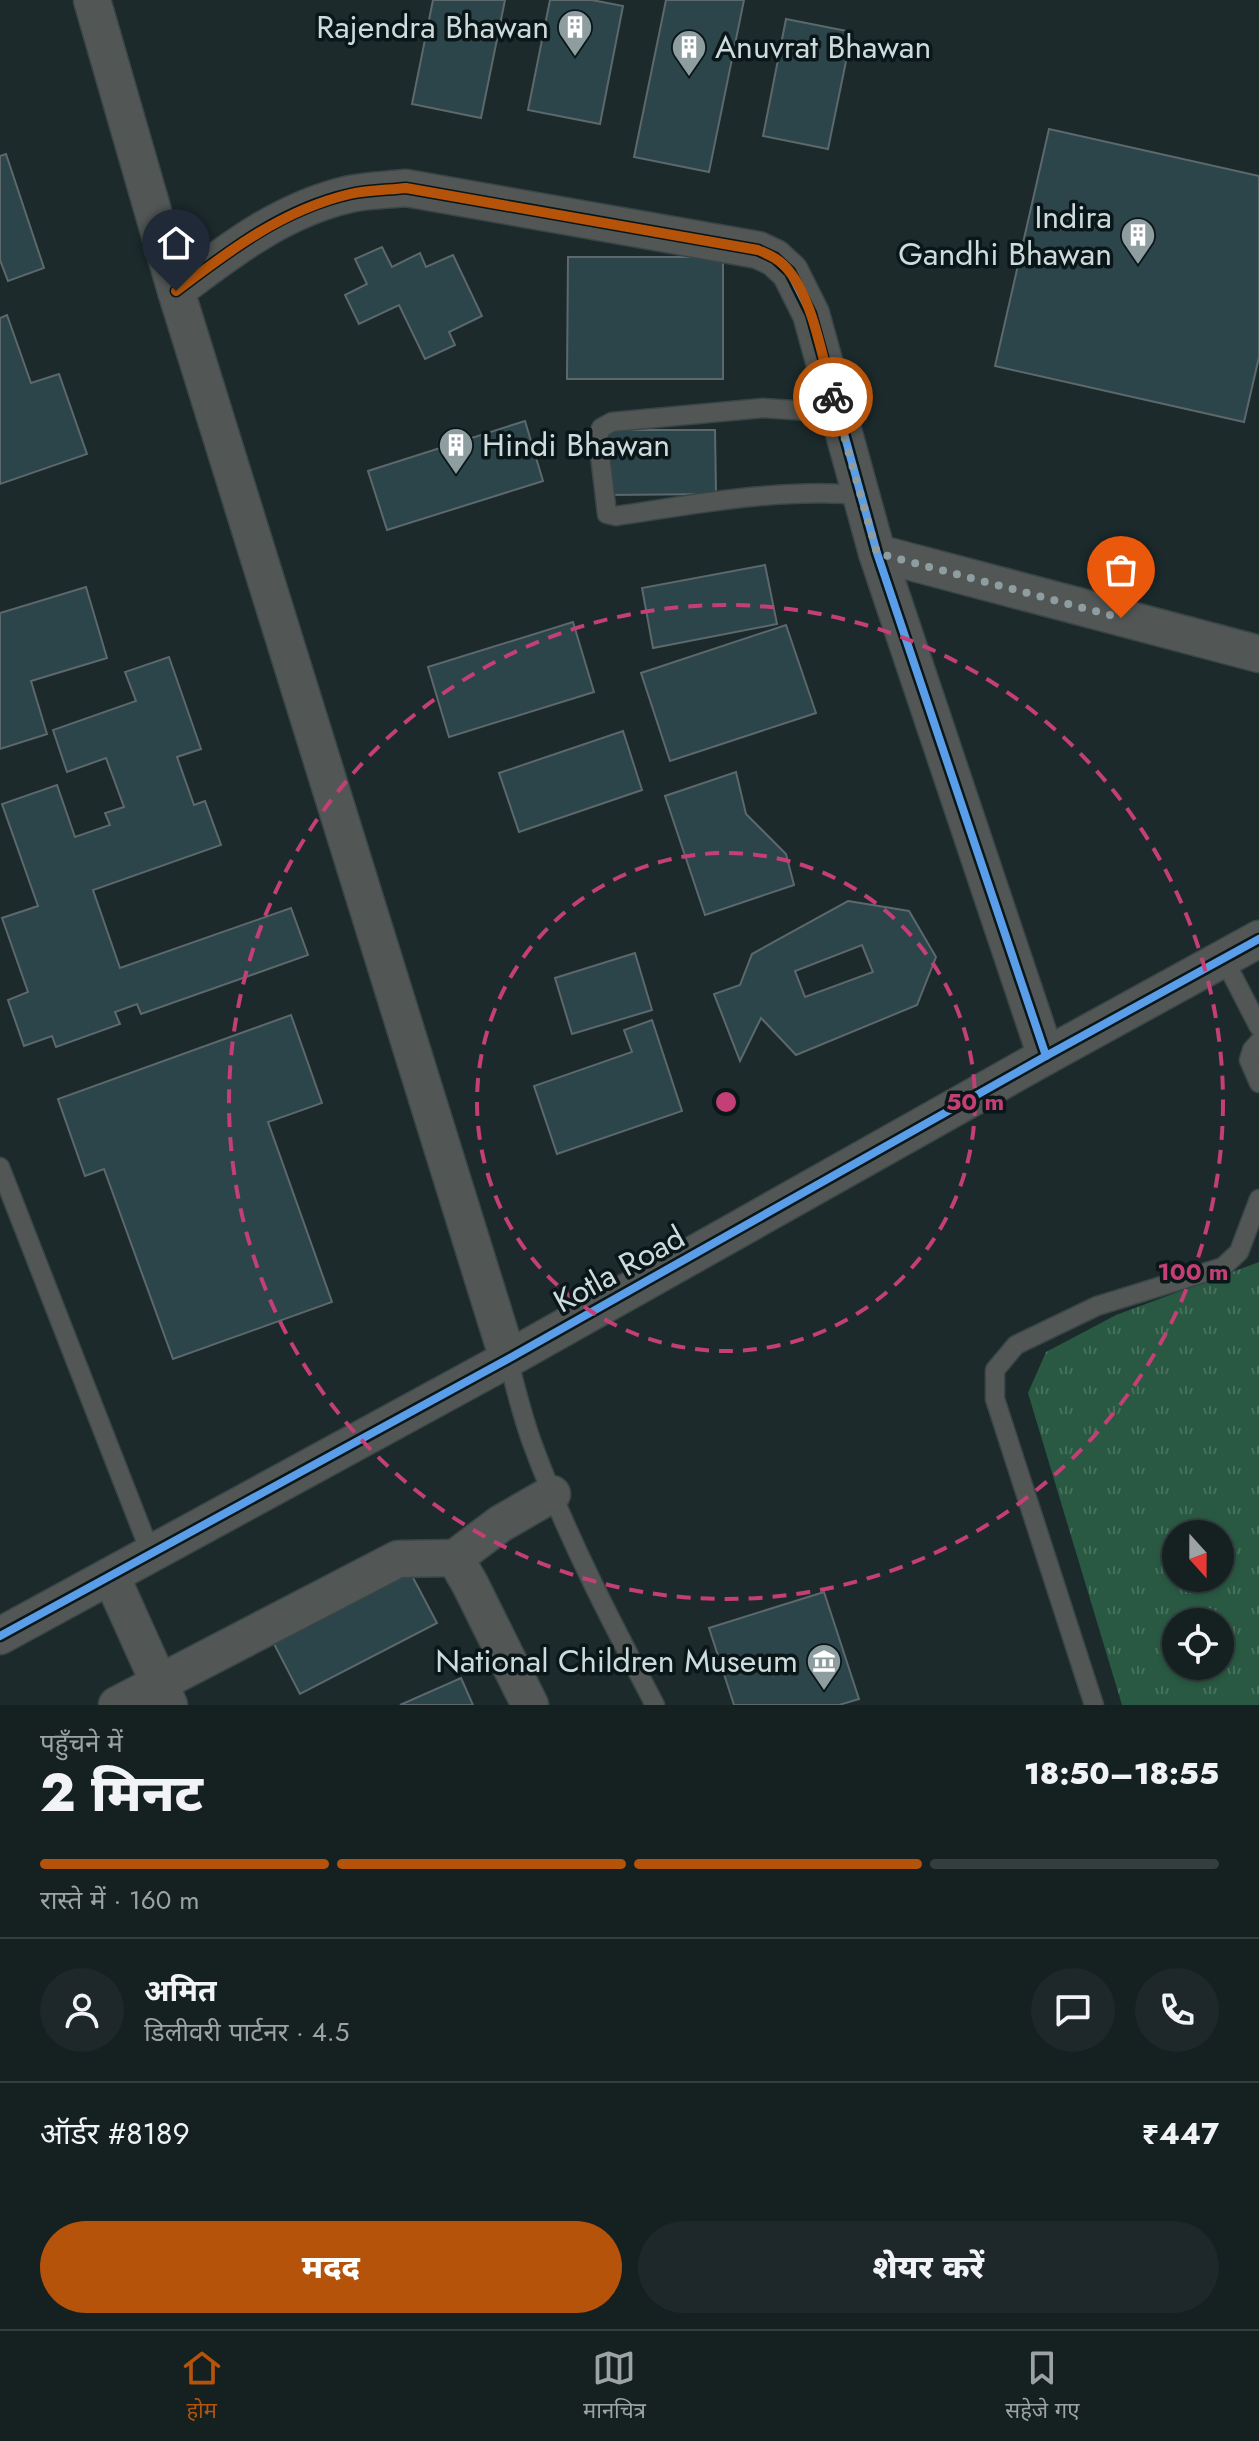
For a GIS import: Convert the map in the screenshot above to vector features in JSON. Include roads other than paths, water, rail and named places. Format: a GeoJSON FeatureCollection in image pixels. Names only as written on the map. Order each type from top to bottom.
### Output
{"type":"FeatureCollection","features":[{"type":"Feature","properties":{"kind":"street"},"geometry":{"type":"LineString","coordinates":[[92,0],[176,291],[508,1359]]}},
{"type":"Feature","properties":{"kind":"street"},"geometry":{"type":"LineString","coordinates":[[176,291],[231,250],[283,217],[350,194],[406,188],[758,250],[775,258],[790,272],[811,314],[877,553],[1046,1056]]}},
{"type":"Feature","properties":{"kind":"street"},"geometry":{"type":"LineString","coordinates":[[877,553],[1259,654]]}},
{"type":"Feature","properties":{"kind":"street","name":"Kotla Road"},"geometry":{"type":"LineString","coordinates":[[0,1636],[508,1359],[1259,939]]}},
{"type":"Feature","properties":{"kind":"street"},"geometry":{"type":"LineString","coordinates":[[117,1705],[164,1695],[398,1559],[455,1558],[500,1524],[552,1494]]}},
{"type":"Feature","properties":{"kind":"street"},"geometry":{"type":"LineString","coordinates":[[455,1558],[530,1705]]}},
{"type":"Feature","properties":{"kind":"street"},"geometry":{"type":"LineString","coordinates":[[111,1576],[164,1695]]}},
{"type":"Feature","properties":{"kind":"lane"},"geometry":{"type":"LineString","coordinates":[[838,413],[763,408],[612,422],[601,428],[598,438],[607,514],[616,516],[747,497],[820,491],[861,495]]}},
{"type":"Feature","properties":{"kind":"lane"},"geometry":{"type":"LineString","coordinates":[[1224,959],[1259,1027]]}},
{"type":"Feature","properties":{"kind":"lane"},"geometry":{"type":"LineString","coordinates":[[1259,1042],[1249,1060],[1259,1083]]}},
{"type":"Feature","properties":{"kind":"lane"},"geometry":{"type":"LineString","coordinates":[[0,1167],[151,1554]]}},
{"type":"Feature","properties":{"kind":"lane"},"geometry":{"type":"LineString","coordinates":[[1094,1705],[995,1399],[995,1370],[1016,1345],[1097,1306],[1223,1267],[1239,1252],[1259,1199]]}},
{"type":"Feature","properties":{"kind":"lane"},"geometry":{"type":"LineString","coordinates":[[508,1359],[532,1444],[552,1494],[590,1580],[655,1705]]}},
{"type":"Feature","properties":{"kind":"place","name":"Rajendra Bhawan"},"geometry":{"type":"Point","coordinates":[575,58]}},
{"type":"Feature","properties":{"kind":"place","name":"Anuvrat Bhawan"},"geometry":{"type":"Point","coordinates":[689,78]}},
{"type":"Feature","properties":{"kind":"place","name":"Indira Gandhi Bhawan"},"geometry":{"type":"Point","coordinates":[1138,266]}},
{"type":"Feature","properties":{"kind":"place","name":"Hindi Bhawan"},"geometry":{"type":"Point","coordinates":[456,476]}},
{"type":"Feature","properties":{"kind":"place","name":"National Children Museum"},"geometry":{"type":"Point","coordinates":[824,1692]}}]}
